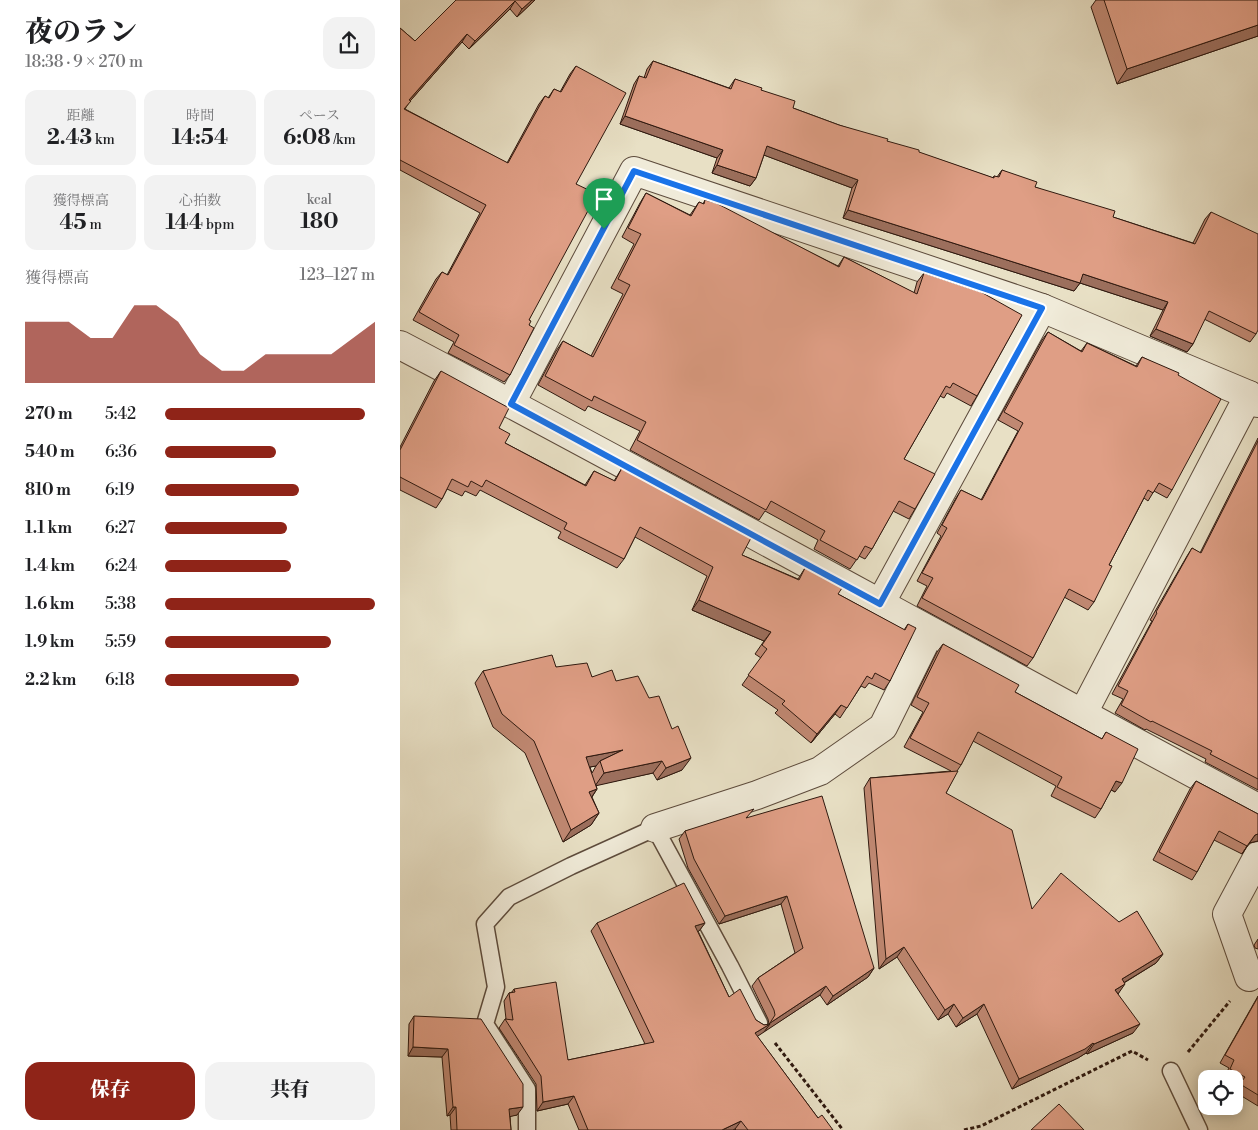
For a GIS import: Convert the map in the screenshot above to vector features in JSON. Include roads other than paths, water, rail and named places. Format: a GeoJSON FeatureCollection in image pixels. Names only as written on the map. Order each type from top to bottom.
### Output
{"type":"FeatureCollection","features":[{"type":"Feature","properties":{"kind":"street"},"geometry":{"type":"LineString","coordinates":[[511,404],[634,171],[1042,308],[1253,399],[1082,714]]}},
{"type":"Feature","properties":{"kind":"street"},"geometry":{"type":"LineString","coordinates":[[880,604],[1042,308]]}},
{"type":"Feature","properties":{"kind":"street"},"geometry":{"type":"LineString","coordinates":[[400,345],[1258,808]]}},
{"type":"Feature","properties":{"kind":"street"},"geometry":{"type":"LineString","coordinates":[[654,828],[757,795],[820,772],[883,727],[930,632]]}},
{"type":"Feature","properties":{"kind":"street"},"geometry":{"type":"LineString","coordinates":[[1250,977],[1227,914],[1258,856]]}},
{"type":"Feature","properties":{"kind":"lane"},"geometry":{"type":"LineString","coordinates":[[526,1130],[527,1089],[485,1024],[496,987],[485,924],[509,897],[571,866],[654,828],[759,1023]]}},
{"type":"Feature","properties":{"kind":"lane"},"geometry":{"type":"LineString","coordinates":[[1171,1071],[1199,1130]]}}]}
